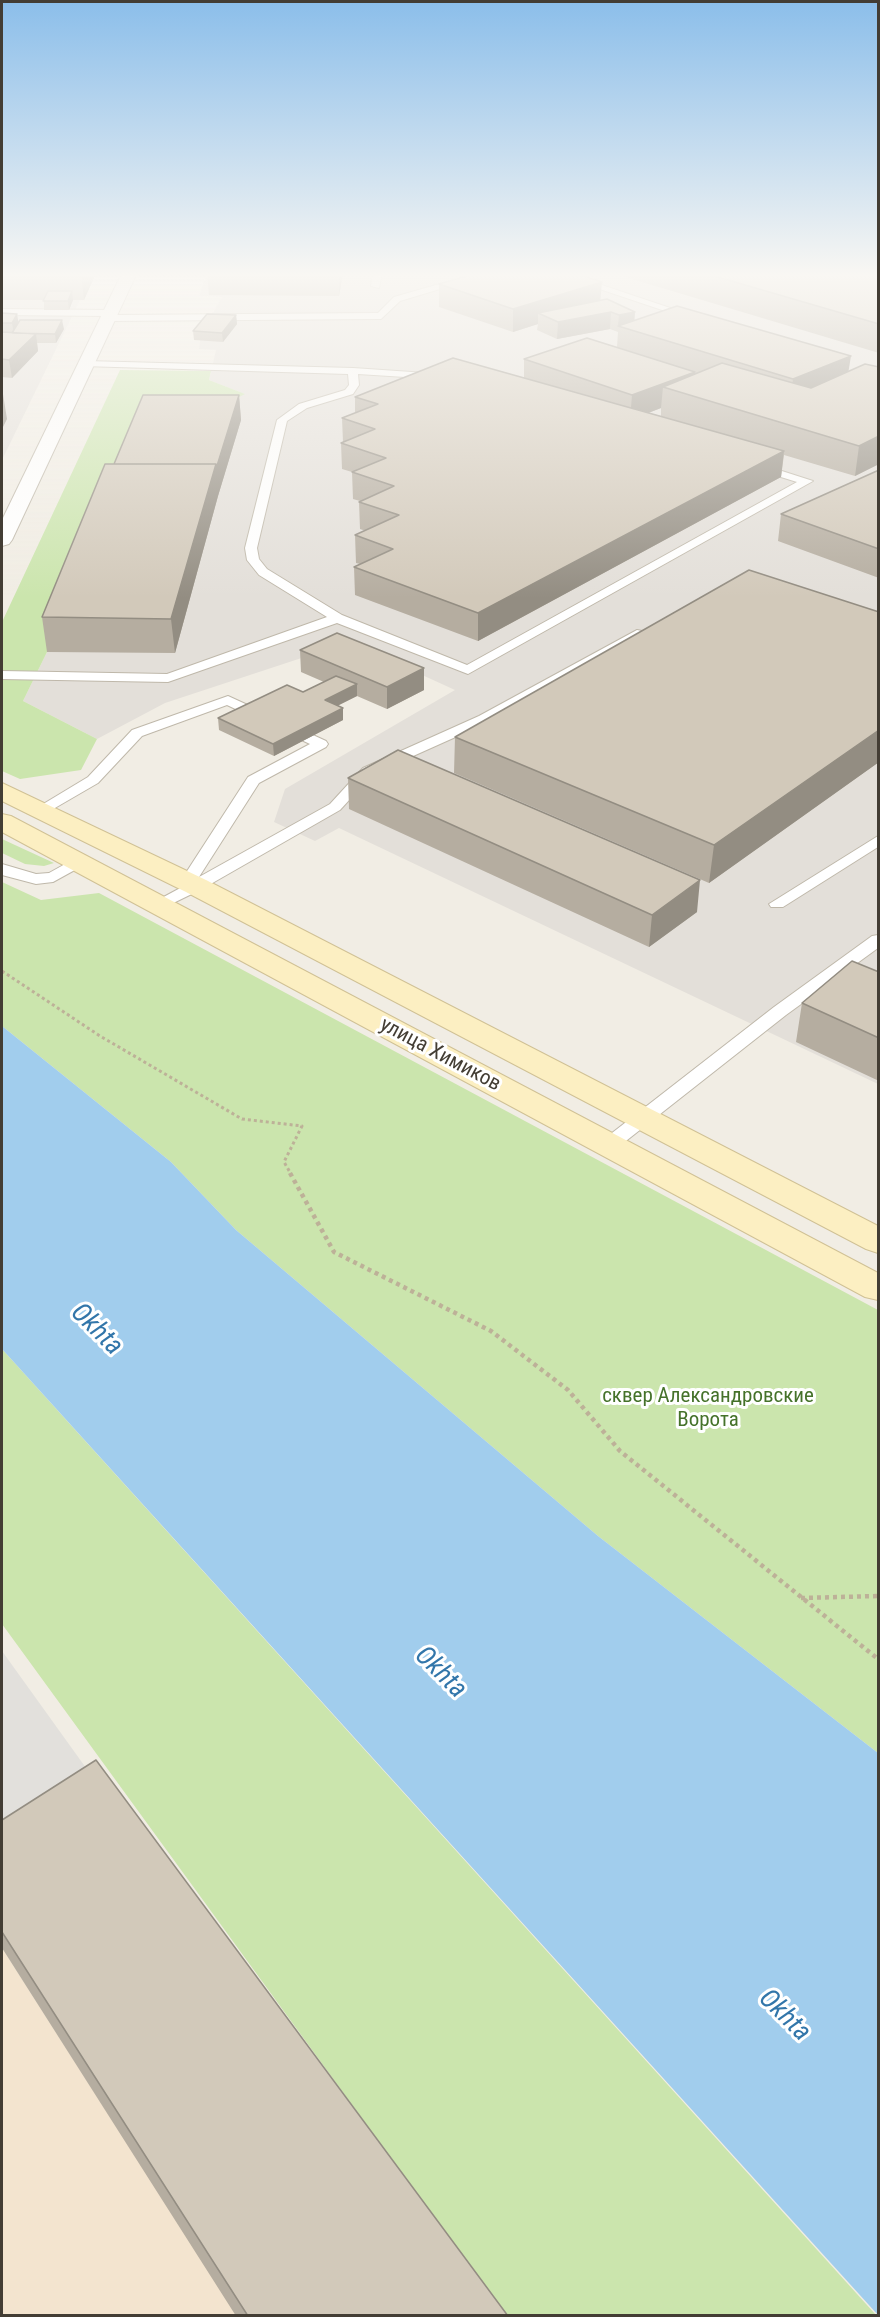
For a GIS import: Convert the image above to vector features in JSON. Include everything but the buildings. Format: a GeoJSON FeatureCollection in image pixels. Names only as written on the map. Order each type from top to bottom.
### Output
{"type":"FeatureCollection","features":[{"type":"Feature","properties":{"kind":"street"},"geometry":{"type":"LineString","coordinates":[[2,540],[78,381]]}},
{"type":"Feature","properties":{"kind":"street","name":"улица Химиков"},"geometry":{"type":"LineString","coordinates":[[2,791],[192,884],[879,1241]]}},
{"type":"Feature","properties":{"kind":"street","name":"улица Химиков"},"geometry":{"type":"LineString","coordinates":[[2,822],[155,906],[610,1144],[879,1288]]}},
{"type":"Feature","properties":{"kind":"lane"},"geometry":{"type":"LineString","coordinates":[[354,381],[349,392],[303,406],[282,420],[250,548],[253,560],[263,572],[337,618],[468,670],[807,481],[739,461]]}},
{"type":"Feature","properties":{"kind":"lane"},"geometry":{"type":"LineString","coordinates":[[2,675],[168,678],[337,618]]}},
{"type":"Feature","properties":{"kind":"lane"},"geometry":{"type":"LineString","coordinates":[[155,906],[293,828],[335,807],[368,771],[484,719],[655,624]]}},
{"type":"Feature","properties":{"kind":"lane"},"geometry":{"type":"LineString","coordinates":[[42,809],[93,780],[137,733],[228,700],[321,744],[253,780],[192,884]]}},
{"type":"Feature","properties":{"kind":"lane"},"geometry":{"type":"LineString","coordinates":[[777,904],[879,841]]}},
{"type":"Feature","properties":{"kind":"lane"},"geometry":{"type":"LineString","coordinates":[[2,868],[17,876],[36,879],[53,877],[76,862]]}},
{"type":"Feature","properties":{"kind":"lane"},"geometry":{"type":"LineString","coordinates":[[610,1144],[780,1011],[879,940]]}},
{"type":"Feature","properties":{"kind":"path"},"geometry":{"type":"LineString","coordinates":[[2,971],[100,1036],[242,1119],[302,1126],[284,1162],[334,1252],[491,1331],[568,1390],[620,1451],[800,1598],[879,1659]]}},
{"type":"Feature","properties":{"kind":"path"},"geometry":{"type":"LineString","coordinates":[[800,1598],[879,1596]]}},
{"type":"Feature","properties":{"kind":"shaded area"},"geometry":{"type":"Polygon","coordinates":[[[2,381],[40,381],[2,460],[2,381]]]}},
{"type":"Feature","properties":{"kind":"shaded area"},"geometry":{"type":"Polygon","coordinates":[[[212,381],[878,381],[878,1084],[339,828],[315,841],[274,822],[285,789],[455,690],[350,642],[165,703],[97,739],[23,701],[47,652],[140,415],[244,394],[212,381]]]}},
{"type":"Feature","properties":{"kind":"shaded area"},"geometry":{"type":"Polygon","coordinates":[[[2,1651],[104,1793],[2,1860],[2,1651]]]}},
{"type":"Feature","properties":{"kind":"shaded area"},"geometry":{"type":"Polygon","coordinates":[[[2,1948],[237,2315],[2,2315],[2,1948]]]}},
{"type":"Feature","properties":{"kind":"green space"},"geometry":{"type":"Polygon","coordinates":[[[115,381],[212,381],[245,394],[210,412],[47,652],[23,701],[97,739],[81,770],[20,779],[2,771],[2,622],[115,381]]]}},
{"type":"Feature","properties":{"kind":"green space"},"geometry":{"type":"Polygon","coordinates":[[[2,839],[54,863],[44,866],[25,864],[2,853],[2,839]]]}},
{"type":"Feature","properties":{"kind":"green space","name":"сквер Александровские Ворота"},"geometry":{"type":"Polygon","coordinates":[[[2,882],[41,900],[99,893],[878,1310],[878,1753],[598,1536],[236,1230],[171,1162],[2,1026],[2,882]]]}},
{"type":"Feature","properties":{"kind":"green space"},"geometry":{"type":"Polygon","coordinates":[[[2,1349],[876,2315],[505,2315],[2,1624],[2,1349]]]}},
{"type":"Feature","properties":{"kind":"water","name":"Okhta"},"geometry":{"type":"Polygon","coordinates":[[[2,1026],[171,1162],[236,1230],[598,1536],[878,1753],[878,2315],[2,1349],[2,1026]]]}}]}
